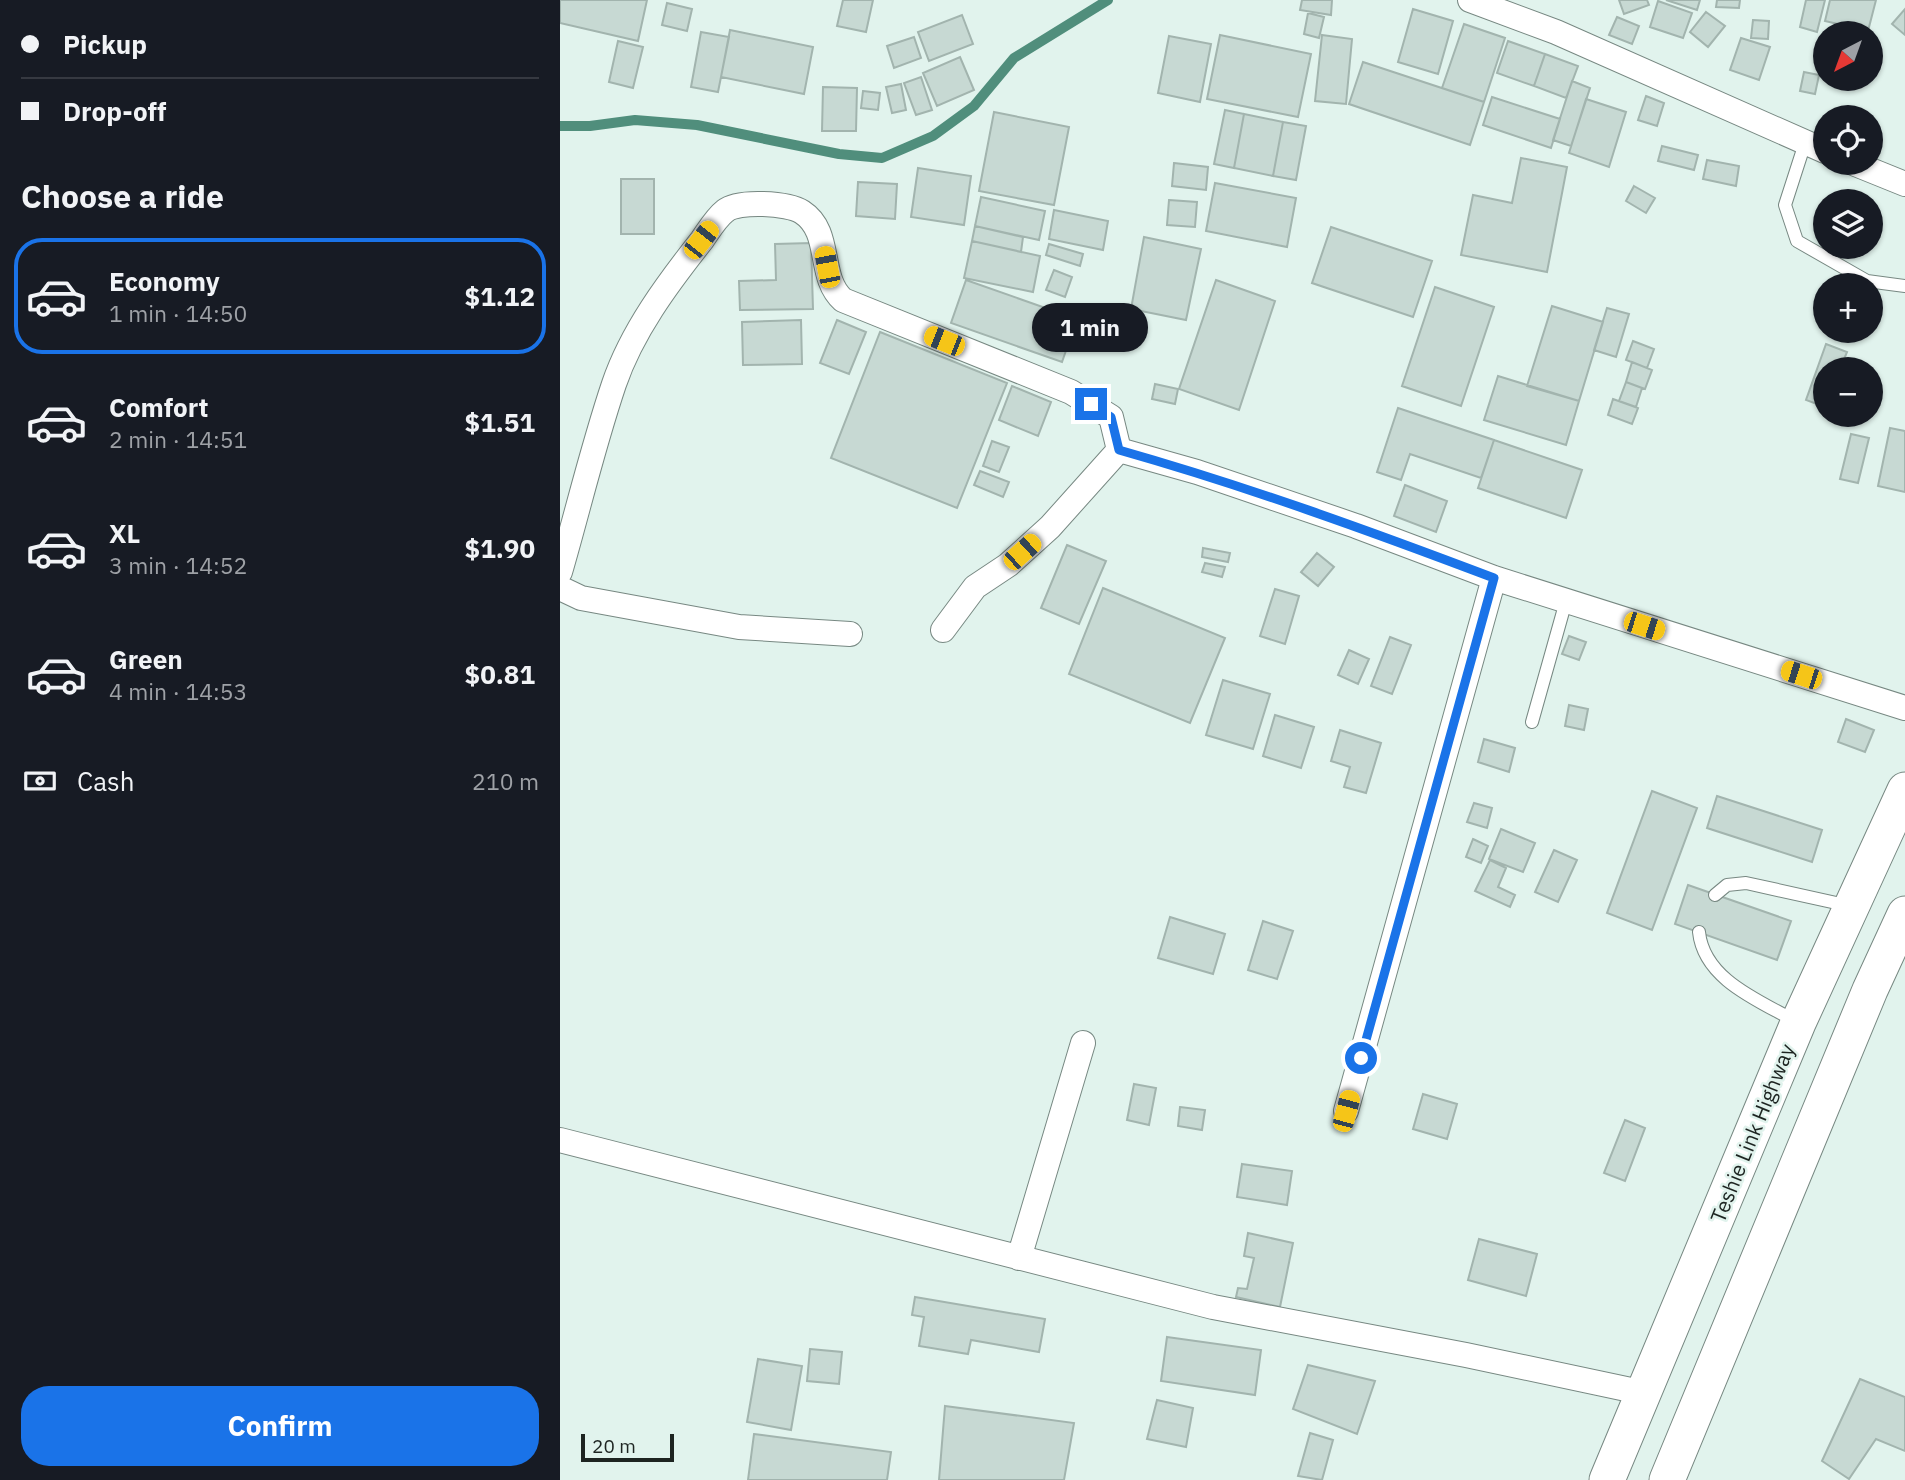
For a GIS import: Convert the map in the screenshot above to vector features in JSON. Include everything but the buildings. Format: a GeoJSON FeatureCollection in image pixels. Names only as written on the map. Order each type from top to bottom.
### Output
{"type":"FeatureCollection","features":[{"type":"Feature","properties":{"kind":"main road","name":"Teshie Link Highway"},"geometry":{"type":"LineString","coordinates":[[1607,1480],[1798,1023],[1905,790]]}},
{"type":"Feature","properties":{"kind":"main road"},"geometry":{"type":"LineString","coordinates":[[1667,1480],[1870,990],[1905,914]]}},
{"type":"Feature","properties":{"kind":"street"},"geometry":{"type":"LineString","coordinates":[[1470,0],[1556,32],[1813,146]]}},
{"type":"Feature","properties":{"kind":"street"},"geometry":{"type":"LineString","coordinates":[[1883,175],[1905,184]]}},
{"type":"Feature","properties":{"kind":"street"},"geometry":{"type":"LineString","coordinates":[[560,572],[615,383],[628,352],[670,280],[726,210],[742,204],[773,205],[800,211],[814,224],[829,282],[834,293],[843,300],[1070,392],[1111,417],[1119,450]]}},
{"type":"Feature","properties":{"kind":"street"},"geometry":{"type":"LineString","coordinates":[[1119,450],[1197,472],[1494,578],[1905,708]]}},
{"type":"Feature","properties":{"kind":"street"},"geometry":{"type":"LineString","coordinates":[[943,630],[975,587],[1008,565],[1050,527],[1119,450]]}},
{"type":"Feature","properties":{"kind":"street"},"geometry":{"type":"LineString","coordinates":[[1346,1111],[1494,578]]}},
{"type":"Feature","properties":{"kind":"street"},"geometry":{"type":"LineString","coordinates":[[560,588],[581,598],[739,628],[850,634]]}},
{"type":"Feature","properties":{"kind":"street"},"geometry":{"type":"LineString","coordinates":[[1019,1258],[1083,1043]]}},
{"type":"Feature","properties":{"kind":"street"},"geometry":{"type":"LineString","coordinates":[[560,1140],[1213,1307],[1465,1354],[1645,1393]]}},
{"type":"Feature","properties":{"kind":"lane"},"geometry":{"type":"LineString","coordinates":[[1813,151],[1785,205],[1797,241],[1867,281],[1905,286]]}},
{"type":"Feature","properties":{"kind":"lane"},"geometry":{"type":"LineString","coordinates":[[1532,722],[1566,601]]}},
{"type":"Feature","properties":{"kind":"lane"},"geometry":{"type":"LineString","coordinates":[[1715,895],[1727,885],[1746,883],[1851,906]]}},
{"type":"Feature","properties":{"kind":"lane"},"geometry":{"type":"LineString","coordinates":[[1699,932],[1701,950],[1709,963],[1738,988],[1798,1023]]}},
{"type":"Feature","properties":{"kind":"waterway"},"geometry":{"type":"LineString","coordinates":[[560,126],[590,126],[635,120],[697,125],[839,154],[882,158],[933,136],[974,106],[1014,58],[1108,0]]}},
{"type":"Feature","properties":{"kind":"route"},"geometry":{"type":"LineString","coordinates":[[1091,404],[1111,417],[1119,450],[1197,472],[1329,517],[1494,578],[1361,1058]]}}]}
